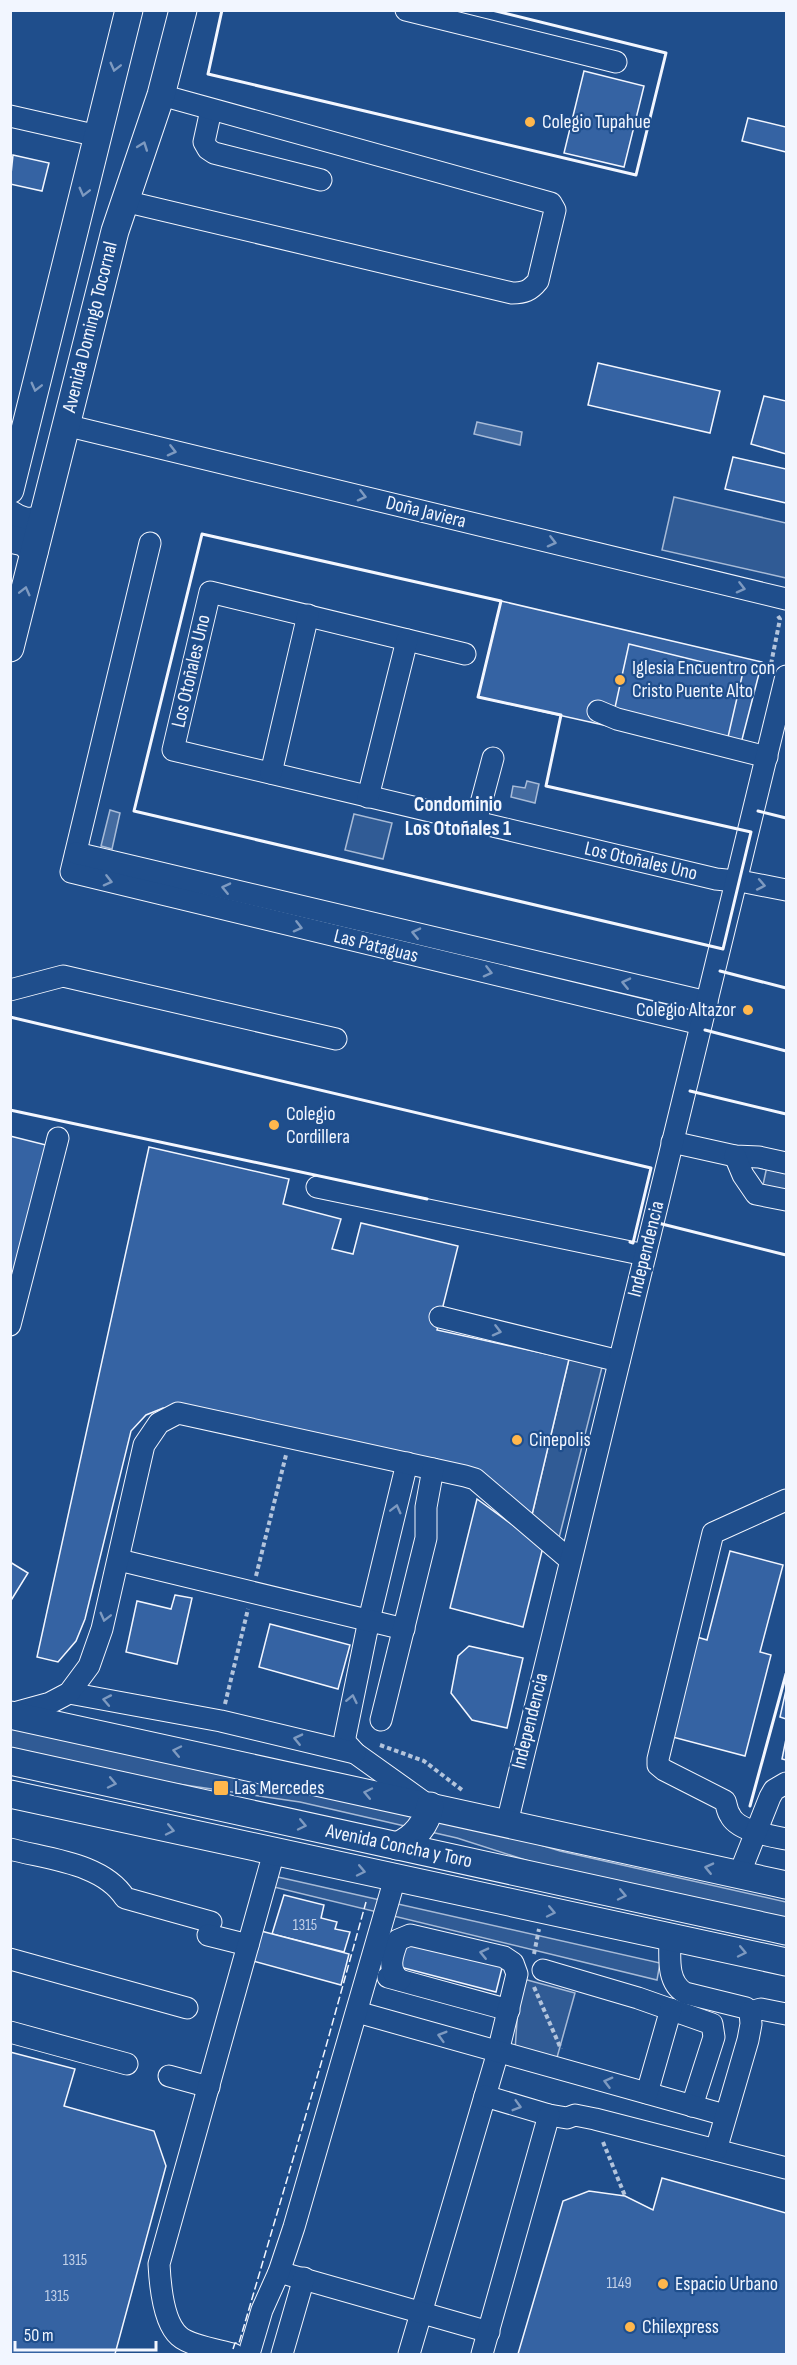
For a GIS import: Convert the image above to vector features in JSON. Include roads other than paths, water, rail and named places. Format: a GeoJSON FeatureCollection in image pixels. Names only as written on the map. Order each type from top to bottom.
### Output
{"type":"FeatureCollection","features":[{"type":"Feature","properties":{"kind":"main road","name":"Avenida Domingo Tocornal"},"geometry":{"type":"LineString","coordinates":[[10,490],[16,444],[129,10]]}},
{"type":"Feature","properties":{"kind":"main road","name":"Avenida Domingo Tocornal"},"geometry":{"type":"LineString","coordinates":[[10,648],[124,201],[161,95],[183,10]]}},
{"type":"Feature","properties":{"kind":"main road"},"geometry":{"type":"LineString","coordinates":[[10,514],[22,521],[42,519]]}},
{"type":"Feature","properties":{"kind":"main road"},"geometry":{"type":"LineString","coordinates":[[10,539],[24,542],[34,552]]}},
{"type":"Feature","properties":{"kind":"main road"},"geometry":{"type":"LineString","coordinates":[[10,1714],[786,1886]]}},
{"type":"Feature","properties":{"kind":"main road"},"geometry":{"type":"LineString","coordinates":[[22,1763],[139,1823]]}},
{"type":"Feature","properties":{"kind":"main road","name":"Avenida Concha y Toro"},"geometry":{"type":"LineString","coordinates":[[22,1763],[786,1931]]}},
{"type":"Feature","properties":{"kind":"main road","name":"Avenida Concha y Toro"},"geometry":{"type":"LineString","coordinates":[[10,1794],[786,1962]]}},
{"type":"Feature","properties":{"kind":"main road"},"geometry":{"type":"LineString","coordinates":[[397,1846],[413,1837],[421,1829],[430,1806]]}},
{"type":"Feature","properties":{"kind":"main road"},"geometry":{"type":"LineString","coordinates":[[507,1823],[503,1838],[504,1869],[519,1905]]}},
{"type":"Feature","properties":{"kind":"main road"},"geometry":{"type":"LineString","coordinates":[[735,1920],[786,1946]]}},
{"type":"Feature","properties":{"kind":"street"},"geometry":{"type":"LineString","coordinates":[[406,10],[616,62]]}},
{"type":"Feature","properties":{"kind":"street"},"geometry":{"type":"LineString","coordinates":[[124,201],[512,293],[524,293],[532,289],[538,281],[555,210],[551,203],[161,95]]}},
{"type":"Feature","properties":{"kind":"street"},"geometry":{"type":"LineString","coordinates":[[211,110],[204,142],[214,153],[321,180]]}},
{"type":"Feature","properties":{"kind":"street"},"geometry":{"type":"LineString","coordinates":[[10,116],[98,136]]}},
{"type":"Feature","properties":{"kind":"street","name":"Doña Javiera"},"geometry":{"type":"LineString","coordinates":[[66,425],[781,604]]}},
{"type":"Feature","properties":{"kind":"street","name":"Las Pataguas"},"geometry":{"type":"LineString","coordinates":[[150,543],[71,872],[701,1024]]}},
{"type":"Feature","properties":{"kind":"street","name":"Los Otoñales Uno"},"geometry":{"type":"LineString","coordinates":[[465,654],[210,592],[172,750],[716,879],[786,890]]}},
{"type":"Feature","properties":{"kind":"street"},"geometry":{"type":"LineString","coordinates":[[271,773],[308,615]]}},
{"type":"Feature","properties":{"kind":"street"},"geometry":{"type":"LineString","coordinates":[[368,797],[407,640]]}},
{"type":"Feature","properties":{"kind":"street","name":"Independencia"},"geometry":{"type":"LineString","coordinates":[[507,1823],[766,757],[777,675]]}},
{"type":"Feature","properties":{"kind":"street"},"geometry":{"type":"LineString","coordinates":[[598,711],[617,719],[766,757]]}},
{"type":"Feature","properties":{"kind":"street"},"geometry":{"type":"LineString","coordinates":[[476,822],[493,758]]}},
{"type":"Feature","properties":{"kind":"street","name":"Las Pataguas"},"geometry":{"type":"LineString","coordinates":[[76,853],[706,1002]]}},
{"type":"Feature","properties":{"kind":"street"},"geometry":{"type":"LineString","coordinates":[[10,990],[63,976],[336,1039]]}},
{"type":"Feature","properties":{"kind":"street"},"geometry":{"type":"LineString","coordinates":[[10,1325],[58,1138]]}},
{"type":"Feature","properties":{"kind":"street"},"geometry":{"type":"LineString","coordinates":[[672,1142],[735,1156],[759,1156],[786,1163]]}},
{"type":"Feature","properties":{"kind":"street"},"geometry":{"type":"LineString","coordinates":[[735,1156],[743,1175],[756,1194],[786,1200]]}},
{"type":"Feature","properties":{"kind":"street"},"geometry":{"type":"LineString","coordinates":[[317,1187],[645,1255]]}},
{"type":"Feature","properties":{"kind":"street"},"geometry":{"type":"LineString","coordinates":[[440,1317],[619,1361]]}},
{"type":"Feature","properties":{"kind":"street"},"geometry":{"type":"LineString","coordinates":[[10,1714],[50,1703],[69,1693],[89,1666],[95,1652],[119,1560],[144,1444],[159,1423],[178,1413],[475,1479],[570,1560]]}},
{"type":"Feature","properties":{"kind":"street"},"geometry":{"type":"LineString","coordinates":[[408,1464],[369,1620],[345,1737],[346,1743],[355,1753],[430,1806]]}},
{"type":"Feature","properties":{"kind":"street"},"geometry":{"type":"LineString","coordinates":[[381,1720],[426,1538],[426,1507],[433,1469]]}},
{"type":"Feature","properties":{"kind":"street"},"geometry":{"type":"LineString","coordinates":[[786,1500],[713,1533],[658,1759],[658,1765],[664,1770],[725,1801],[730,1816],[735,1822],[755,1833],[786,1839]]}},
{"type":"Feature","properties":{"kind":"street"},"geometry":{"type":"LineString","coordinates":[[119,1560],[404,1629]]}},
{"type":"Feature","properties":{"kind":"street"},"geometry":{"type":"LineString","coordinates":[[69,1693],[221,1721],[355,1753]]}},
{"type":"Feature","properties":{"kind":"street"},"geometry":{"type":"LineString","coordinates":[[739,1875],[770,1797],[774,1790],[786,1783]]}},
{"type":"Feature","properties":{"kind":"street"},"geometry":{"type":"LineString","coordinates":[[10,1850],[89,1870],[118,1887],[125,1898],[248,1945]]}},
{"type":"Feature","properties":{"kind":"street"},"geometry":{"type":"LineString","coordinates":[[233,2355],[188,2342],[178,2336],[164,2306],[159,2264],[274,1852]]}},
{"type":"Feature","properties":{"kind":"street"},"geometry":{"type":"LineString","coordinates":[[249,2355],[262,2310],[279,2272],[395,1878]]}},
{"type":"Feature","properties":{"kind":"street"},"geometry":{"type":"LineString","coordinates":[[400,1980],[393,1972],[392,1961],[399,1940],[406,1935],[504,1958],[513,1964],[517,1974],[486,2096],[409,2355]]}},
{"type":"Feature","properties":{"kind":"street"},"geometry":{"type":"LineString","coordinates":[[670,1936],[670,1967],[674,1983],[679,1990],[746,2008],[750,2012],[752,2024],[716,2150]]}},
{"type":"Feature","properties":{"kind":"street"},"geometry":{"type":"LineString","coordinates":[[10,1959],[187,2008]]}},
{"type":"Feature","properties":{"kind":"street"},"geometry":{"type":"LineString","coordinates":[[543,1970],[708,2020],[714,2028],[714,2037],[692,2106]]}},
{"type":"Feature","properties":{"kind":"street"},"geometry":{"type":"LineString","coordinates":[[369,1971],[509,2010]]}},
{"type":"Feature","properties":{"kind":"street"},"geometry":{"type":"LineString","coordinates":[[647,2093],[671,2009]]}},
{"type":"Feature","properties":{"kind":"street"},"geometry":{"type":"LineString","coordinates":[[750,2012],[761,2009],[786,2014]]}},
{"type":"Feature","properties":{"kind":"street"},"geometry":{"type":"LineString","coordinates":[[357,2012],[725,2115]]}},
{"type":"Feature","properties":{"kind":"street"},"geometry":{"type":"LineString","coordinates":[[10,2032],[127,2064]]}},
{"type":"Feature","properties":{"kind":"street"},"geometry":{"type":"LineString","coordinates":[[169,2076],[209,2086]]}},
{"type":"Feature","properties":{"kind":"street"},"geometry":{"type":"LineString","coordinates":[[486,2096],[549,2115],[567,2118],[576,2115],[786,2168]]}},
{"type":"Feature","properties":{"kind":"street"},"geometry":{"type":"LineString","coordinates":[[482,2355],[549,2115]]}},
{"type":"Feature","properties":{"kind":"street"},"geometry":{"type":"LineString","coordinates":[[279,2272],[489,2332]]}},
{"type":"Feature","properties":{"kind":"street"},"geometry":{"type":"LineString","coordinates":[[282,2355],[304,2278]]}},
{"type":"Feature","properties":{"kind":"place","name":"Colegio Tupahue"},"geometry":{"type":"Point","coordinates":[530,122]}},
{"type":"Feature","properties":{"kind":"place","name":"Iglesia Encuentro con Cristo Puente Alto"},"geometry":{"type":"Point","coordinates":[620,680]}},
{"type":"Feature","properties":{"kind":"place","name":"Colegio Altazor"},"geometry":{"type":"Point","coordinates":[748,1010]}},
{"type":"Feature","properties":{"kind":"place","name":"Colegio Cordillera"},"geometry":{"type":"Point","coordinates":[274,1125]}},
{"type":"Feature","properties":{"kind":"place","name":"Cinepolis"},"geometry":{"type":"Point","coordinates":[517,1440]}},
{"type":"Feature","properties":{"kind":"place","name":"Las Mercedes"},"geometry":{"type":"Point","coordinates":[221,1788]}},
{"type":"Feature","properties":{"kind":"place","name":"Espacio Urbano"},"geometry":{"type":"Point","coordinates":[663,2284]}},
{"type":"Feature","properties":{"kind":"place","name":"Chilexpress"},"geometry":{"type":"Point","coordinates":[630,2327]}},
{"type":"Feature","properties":{"kind":"district","name":"Condominio Los Otoñales 1"},"geometry":{"type":"Point","coordinates":[458,816]}}]}
